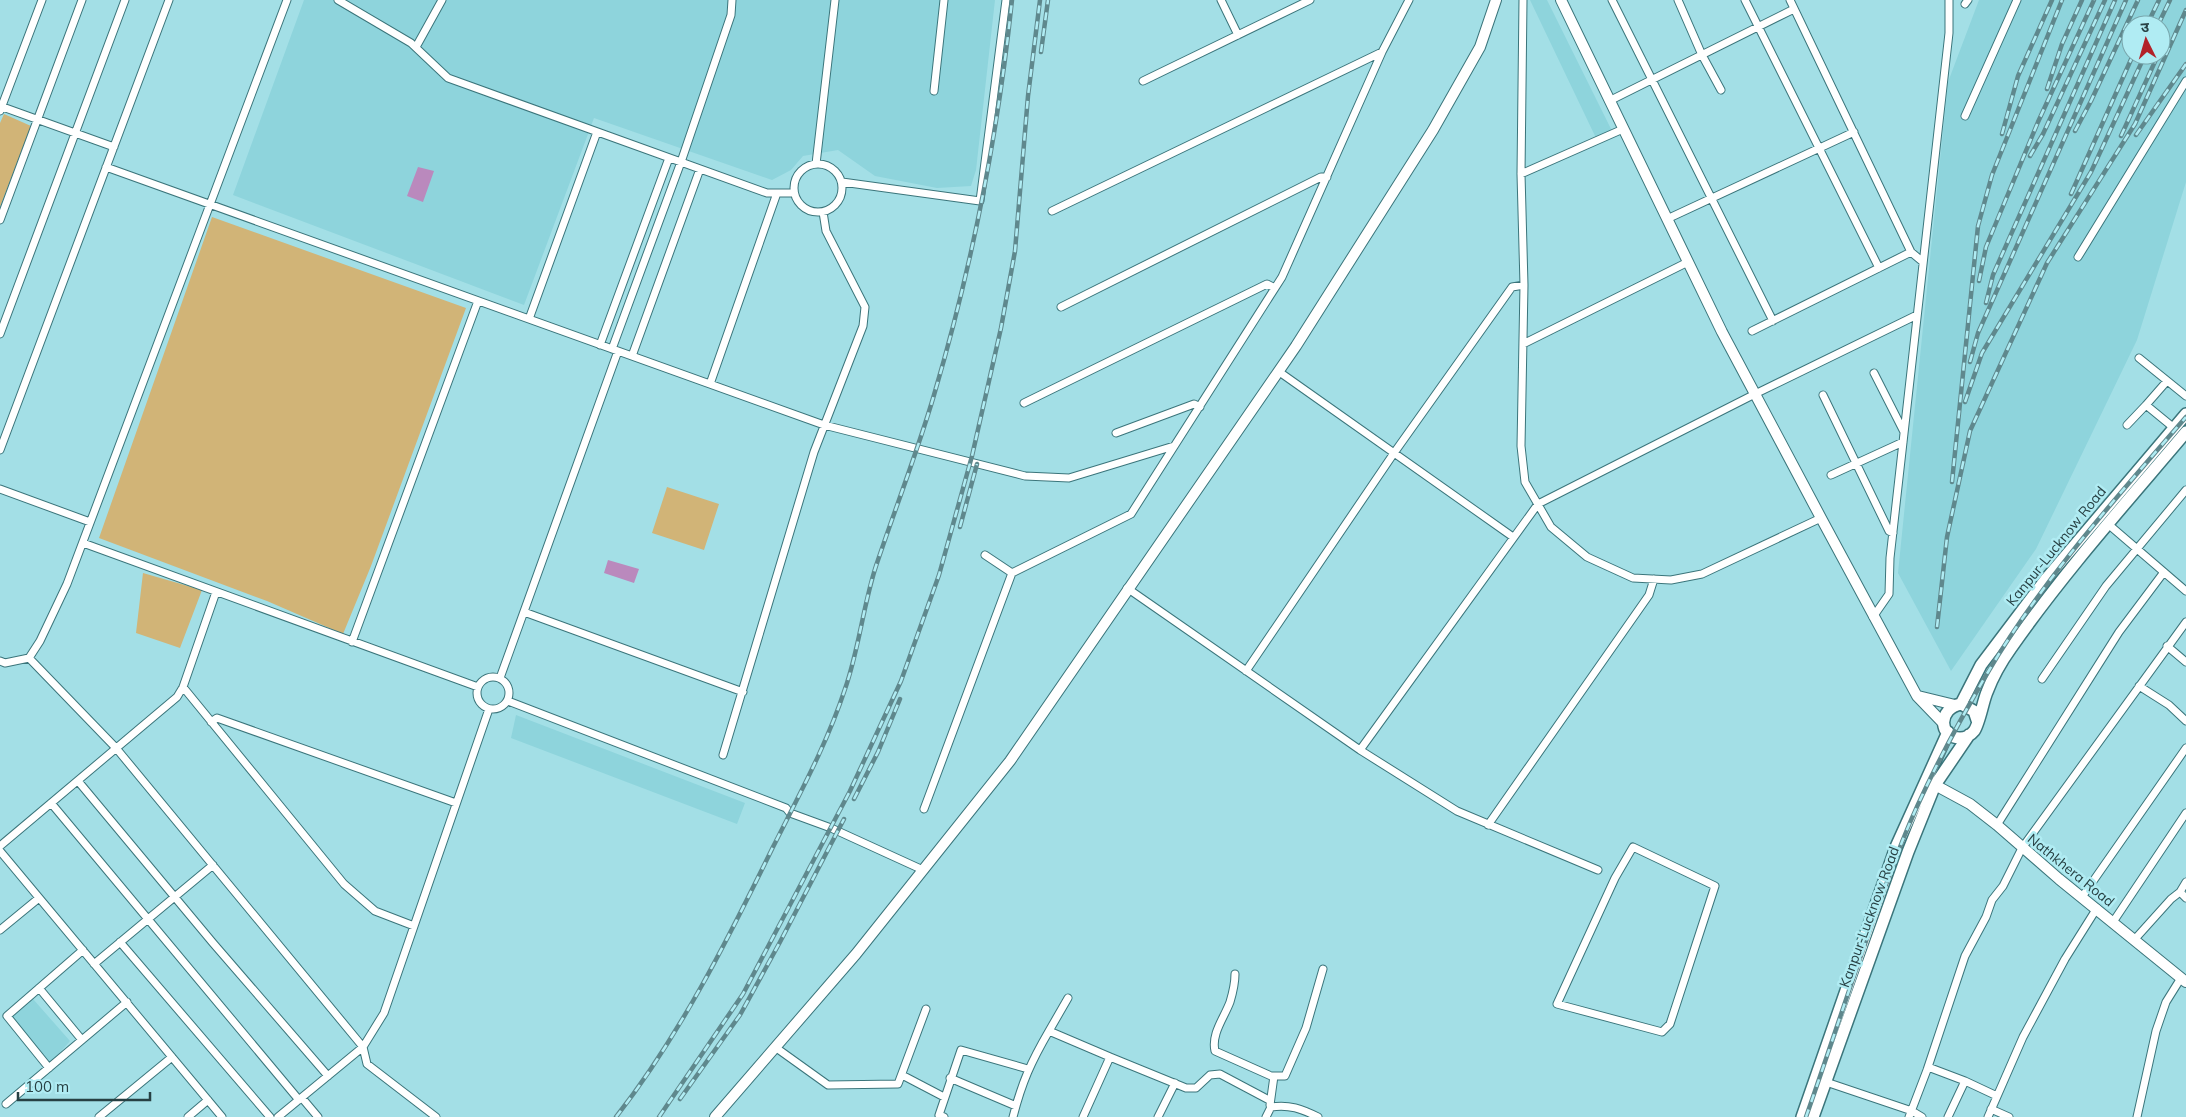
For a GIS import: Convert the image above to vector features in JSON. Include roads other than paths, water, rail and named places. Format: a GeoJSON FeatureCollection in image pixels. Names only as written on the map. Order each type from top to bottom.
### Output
{"type":"FeatureCollection","features":[{"type":"Feature","properties":{"kind":"main road","name":"Kanpur-Lucknow Road"},"geometry":{"type":"LineString","coordinates":[[1958,704],[1981,665],[2046,579],[2186,414]]}},
{"type":"Feature","properties":{"kind":"main road","name":"Kanpur-Lucknow Road"},"geometry":{"type":"LineString","coordinates":[[1977,720],[2001,662],[2053,590],[2186,432]]}},
{"type":"Feature","properties":{"kind":"main road"},"geometry":{"type":"LineString","coordinates":[[1958,704],[1974,710],[1977,720],[1976,727],[1969,736],[1955,737],[1946,728],[1946,712],[1958,704]]}},
{"type":"Feature","properties":{"kind":"main road","name":"Kanpur-Lucknow Road"},"geometry":{"type":"LineString","coordinates":[[1813,1117],[1826,1082],[1896,847],[1946,728]]}},
{"type":"Feature","properties":{"kind":"main road","name":"Kanpur-Lucknow Road"},"geometry":{"type":"LineString","coordinates":[[1802,1117],[1935,785],[1969,736]]}},
{"type":"Feature","properties":{"kind":"street"},"geometry":{"type":"LineString","coordinates":[[42,0],[1,108],[114,147]]}},
{"type":"Feature","properties":{"kind":"street"},"geometry":{"type":"LineString","coordinates":[[0,220],[82,0]]}},
{"type":"Feature","properties":{"kind":"street"},"geometry":{"type":"LineString","coordinates":[[0,334],[126,0]]}},
{"type":"Feature","properties":{"kind":"street"},"geometry":{"type":"LineString","coordinates":[[0,450],[169,0]]}},
{"type":"Feature","properties":{"kind":"street"},"geometry":{"type":"LineString","coordinates":[[0,661],[6,663],[29,658],[40,641],[63,592],[287,0]]}},
{"type":"Feature","properties":{"kind":"street"},"geometry":{"type":"LineString","coordinates":[[338,0],[416,47],[448,78],[767,193],[794,193]]}},
{"type":"Feature","properties":{"kind":"street"},"geometry":{"type":"LineString","coordinates":[[416,47],[442,0]]}},
{"type":"Feature","properties":{"kind":"street"},"geometry":{"type":"LineString","coordinates":[[500,678],[732,15],[732,0]]}},
{"type":"Feature","properties":{"kind":"street"},"geometry":{"type":"LineString","coordinates":[[816,164],[835,0]]}},
{"type":"Feature","properties":{"kind":"street"},"geometry":{"type":"LineString","coordinates":[[934,91],[944,0]]}},
{"type":"Feature","properties":{"kind":"street"},"geometry":{"type":"LineString","coordinates":[[842,182],[980,201],[1006,0]]}},
{"type":"Feature","properties":{"kind":"street"},"geometry":{"type":"LineString","coordinates":[[1221,0],[1238,35]]}},
{"type":"Feature","properties":{"kind":"street"},"geometry":{"type":"LineString","coordinates":[[1143,81],[1310,0]]}},
{"type":"Feature","properties":{"kind":"street"},"geometry":{"type":"LineString","coordinates":[[924,809],[1012,573],[1131,514],[1275,288],[1327,177],[1382,52],[1409,0]]}},
{"type":"Feature","properties":{"kind":"street"},"geometry":{"type":"LineString","coordinates":[[715,1117],[856,954],[1010,761],[1127,588],[1278,371],[1433,130],[1480,47],[1496,0]]}},
{"type":"Feature","properties":{"kind":"street"},"geometry":{"type":"LineString","coordinates":[[1523,0],[1521,174],[1524,285],[1521,446],[1525,482],[1551,527],[1587,557],[1633,578],[1671,580],[1702,574],[1821,518]]}},
{"type":"Feature","properties":{"kind":"street"},"geometry":{"type":"LineString","coordinates":[[1561,0],[1688,262],[1755,394],[1917,696],[1946,728]]}},
{"type":"Feature","properties":{"kind":"street"},"geometry":{"type":"LineString","coordinates":[[1612,0],[1773,320]]}},
{"type":"Feature","properties":{"kind":"street"},"geometry":{"type":"LineString","coordinates":[[1678,0],[1702,55],[1720,90]]}},
{"type":"Feature","properties":{"kind":"street"},"geometry":{"type":"LineString","coordinates":[[1745,0],[1879,268]]}},
{"type":"Feature","properties":{"kind":"street"},"geometry":{"type":"LineString","coordinates":[[1790,0],[1911,252],[1923,262]]}},
{"type":"Feature","properties":{"kind":"street"},"geometry":{"type":"LineString","coordinates":[[1873,616],[1889,594],[1893,533],[1949,33],[1949,0]]}},
{"type":"Feature","properties":{"kind":"street"},"geometry":{"type":"LineString","coordinates":[[1965,116],[2017,0]]}},
{"type":"Feature","properties":{"kind":"street"},"geometry":{"type":"LineString","coordinates":[[1609,101],[1794,9]]}},
{"type":"Feature","properties":{"kind":"street"},"geometry":{"type":"LineString","coordinates":[[1052,212],[1382,52]]}},
{"type":"Feature","properties":{"kind":"street"},"geometry":{"type":"LineString","coordinates":[[2078,257],[2186,81]]}},
{"type":"Feature","properties":{"kind":"street"},"geometry":{"type":"LineString","coordinates":[[1521,174],[1623,129]]}},
{"type":"Feature","properties":{"kind":"street"},"geometry":{"type":"LineString","coordinates":[[529,319],[597,132]]}},
{"type":"Feature","properties":{"kind":"street"},"geometry":{"type":"LineString","coordinates":[[1667,219],[1854,132]]}},
{"type":"Feature","properties":{"kind":"street"},"geometry":{"type":"LineString","coordinates":[[600,345],[669,158]]}},
{"type":"Feature","properties":{"kind":"street"},"geometry":{"type":"LineString","coordinates":[[816,164],[831,167],[837,172],[842,182],[842,191],[838,201],[833,207],[823,212],[813,212],[804,208],[799,204],[794,193],[793,185],[797,174],[804,167],[816,164]]}},
{"type":"Feature","properties":{"kind":"street"},"geometry":{"type":"LineString","coordinates":[[106,167],[824,425],[1025,476],[1069,478],[1174,446]]}},
{"type":"Feature","properties":{"kind":"street"},"geometry":{"type":"LineString","coordinates":[[632,356],[700,169]]}},
{"type":"Feature","properties":{"kind":"street"},"geometry":{"type":"LineString","coordinates":[[1061,307],[1322,177],[1327,177]]}},
{"type":"Feature","properties":{"kind":"street"},"geometry":{"type":"LineString","coordinates":[[710,384],[777,193]]}},
{"type":"Feature","properties":{"kind":"street"},"geometry":{"type":"LineString","coordinates":[[723,755],[814,452],[863,326],[864,307],[826,231],[823,212]]}},
{"type":"Feature","properties":{"kind":"street"},"geometry":{"type":"LineString","coordinates":[[1752,331],[1911,252]]}},
{"type":"Feature","properties":{"kind":"street"},"geometry":{"type":"LineString","coordinates":[[1522,344],[1688,262]]}},
{"type":"Feature","properties":{"kind":"street"},"geometry":{"type":"LineString","coordinates":[[1024,403],[1267,284],[1275,288]]}},
{"type":"Feature","properties":{"kind":"street"},"geometry":{"type":"LineString","coordinates":[[1246,670],[1394,453],[1512,287],[1524,285]]}},
{"type":"Feature","properties":{"kind":"street"},"geometry":{"type":"LineString","coordinates":[[352,642],[478,301]]}},
{"type":"Feature","properties":{"kind":"street"},"geometry":{"type":"LineString","coordinates":[[1360,750],[1538,504],[1755,394],[1917,315]]}},
{"type":"Feature","properties":{"kind":"street"},"geometry":{"type":"LineString","coordinates":[[2139,358],[2186,396]]}},
{"type":"Feature","properties":{"kind":"street"},"geometry":{"type":"LineString","coordinates":[[1278,371],[1514,538]]}},
{"type":"Feature","properties":{"kind":"street"},"geometry":{"type":"LineString","coordinates":[[1874,373],[1904,432]]}},
{"type":"Feature","properties":{"kind":"street"},"geometry":{"type":"LineString","coordinates":[[2127,425],[2167,381]]}},
{"type":"Feature","properties":{"kind":"street"},"geometry":{"type":"LineString","coordinates":[[1823,395],[1889,531],[1893,533]]}},
{"type":"Feature","properties":{"kind":"street"},"geometry":{"type":"LineString","coordinates":[[1116,433],[1194,404],[1200,407]]}},
{"type":"Feature","properties":{"kind":"street"},"geometry":{"type":"LineString","coordinates":[[2146,405],[2174,428]]}},
{"type":"Feature","properties":{"kind":"street"},"geometry":{"type":"LineString","coordinates":[[1832,475],[1903,442]]}},
{"type":"Feature","properties":{"kind":"street"},"geometry":{"type":"LineString","coordinates":[[0,489],[90,522]]}},
{"type":"Feature","properties":{"kind":"street"},"geometry":{"type":"LineString","coordinates":[[2042,679],[2106,586],[2186,490]]}},
{"type":"Feature","properties":{"kind":"street"},"geometry":{"type":"LineString","coordinates":[[2108,524],[2186,591]]}},
{"type":"Feature","properties":{"kind":"street"},"geometry":{"type":"LineString","coordinates":[[82,543],[478,687]]}},
{"type":"Feature","properties":{"kind":"street"},"geometry":{"type":"LineString","coordinates":[[985,555],[1012,573]]}},
{"type":"Feature","properties":{"kind":"street"},"geometry":{"type":"LineString","coordinates":[[1997,826],[2119,632],[2164,572]]}},
{"type":"Feature","properties":{"kind":"street"},"geometry":{"type":"LineString","coordinates":[[1488,825],[1649,595],[1654,579]]}},
{"type":"Feature","properties":{"kind":"street"},"geometry":{"type":"LineString","coordinates":[[1127,588],[1360,750],[1457,811],[1598,870]]}},
{"type":"Feature","properties":{"kind":"street"},"geometry":{"type":"LineString","coordinates":[[0,846],[176,697],[183,687],[216,592]]}},
{"type":"Feature","properties":{"kind":"street"},"geometry":{"type":"LineString","coordinates":[[524,612],[743,692]]}},
{"type":"Feature","properties":{"kind":"street"},"geometry":{"type":"LineString","coordinates":[[1910,1114],[1928,1067],[1965,956],[1986,917],[1992,900],[2003,886],[2022,848],[2186,622]]}},
{"type":"Feature","properties":{"kind":"street"},"geometry":{"type":"LineString","coordinates":[[2167,646],[2186,662]]}},
{"type":"Feature","properties":{"kind":"street"},"geometry":{"type":"LineString","coordinates":[[29,658],[116,748],[364,1047],[367,1064],[436,1117]]}},
{"type":"Feature","properties":{"kind":"street"},"geometry":{"type":"LineString","coordinates":[[487,678],[500,678],[509,687],[508,701],[500,708],[489,709],[480,704],[476,696],[478,687],[481,681],[487,678]]}},
{"type":"Feature","properties":{"kind":"street"},"geometry":{"type":"LineString","coordinates":[[2139,686],[2170,705],[2186,721]]}},
{"type":"Feature","properties":{"kind":"street"},"geometry":{"type":"LineString","coordinates":[[183,687],[344,884],[375,911],[414,926]]}},
{"type":"Feature","properties":{"kind":"street"},"geometry":{"type":"LineString","coordinates":[[1917,696],[1958,704]]}},
{"type":"Feature","properties":{"kind":"street"},"geometry":{"type":"LineString","coordinates":[[508,701],[786,808],[790,813],[831,828],[923,870]]}},
{"type":"Feature","properties":{"kind":"street"},"geometry":{"type":"LineString","coordinates":[[278,1117],[364,1047],[384,1013],[489,709]]}},
{"type":"Feature","properties":{"kind":"street"},"geometry":{"type":"LineString","coordinates":[[212,722],[217,718],[456,803]]}},
{"type":"Feature","properties":{"kind":"street"},"geometry":{"type":"LineString","coordinates":[[2082,897],[2186,748]]}},
{"type":"Feature","properties":{"kind":"street"},"geometry":{"type":"LineString","coordinates":[[78,781],[174,897],[328,1076]]}},
{"type":"Feature","properties":{"kind":"street","name":"Nathkhera Road"},"geometry":{"type":"LineString","coordinates":[[1935,785],[1970,804],[2184,980]]}},
{"type":"Feature","properties":{"kind":"street"},"geometry":{"type":"LineString","coordinates":[[51,803],[300,1099],[318,1117]]}},
{"type":"Feature","properties":{"kind":"street"},"geometry":{"type":"LineString","coordinates":[[2113,922],[2186,813]]}},
{"type":"Feature","properties":{"kind":"street"},"geometry":{"type":"LineString","coordinates":[[1633,847],[1716,886],[1670,1024],[1662,1032],[1557,1004],[1615,878],[1633,847]]}},
{"type":"Feature","properties":{"kind":"street"},"geometry":{"type":"LineString","coordinates":[[0,851],[222,1117]]}},
{"type":"Feature","properties":{"kind":"street"},"geometry":{"type":"LineString","coordinates":[[94,964],[213,865]]}},
{"type":"Feature","properties":{"kind":"street"},"geometry":{"type":"LineString","coordinates":[[2135,939],[2171,898],[2180,892],[2186,882]]}},
{"type":"Feature","properties":{"kind":"street"},"geometry":{"type":"LineString","coordinates":[[2180,892],[2186,898]]}},
{"type":"Feature","properties":{"kind":"street"},"geometry":{"type":"LineString","coordinates":[[0,930],[39,898]]}},
{"type":"Feature","properties":{"kind":"street"},"geometry":{"type":"LineString","coordinates":[[1988,1117],[2023,1037],[2065,959],[2097,908]]}},
{"type":"Feature","properties":{"kind":"street"},"geometry":{"type":"LineString","coordinates":[[120,942],[270,1117]]}},
{"type":"Feature","properties":{"kind":"street"},"geometry":{"type":"LineString","coordinates":[[49,1068],[7,1016],[83,950]]}},
{"type":"Feature","properties":{"kind":"street"},"geometry":{"type":"LineString","coordinates":[[1236,974],[1230,1004],[1213,1042],[1214,1051],[1274,1076],[1285,1076],[1290,1067],[1295,1049],[1306,1028],[1324,969]]}},
{"type":"Feature","properties":{"kind":"street"},"geometry":{"type":"LineString","coordinates":[[2137,1117],[2156,1031],[2166,1002],[2184,980]]}},
{"type":"Feature","properties":{"kind":"street"},"geometry":{"type":"LineString","coordinates":[[39,988],[82,1040]]}},
{"type":"Feature","properties":{"kind":"street"},"geometry":{"type":"LineString","coordinates":[[1013,1117],[1028,1069],[1068,998]]}},
{"type":"Feature","properties":{"kind":"street"},"geometry":{"type":"LineString","coordinates":[[6,1104],[126,1002]]}},
{"type":"Feature","properties":{"kind":"street"},"geometry":{"type":"LineString","coordinates":[[775,1048],[828,1085],[898,1084],[926,1009]]}},
{"type":"Feature","properties":{"kind":"street"},"geometry":{"type":"LineString","coordinates":[[1048,1031],[1186,1088],[1196,1088],[1210,1074],[1220,1074],[1270,1104],[1290,1106],[1318,1117]]}},
{"type":"Feature","properties":{"kind":"street"},"geometry":{"type":"LineString","coordinates":[[944,1117],[939,1114],[961,1050],[1028,1069]]}},
{"type":"Feature","properties":{"kind":"street"},"geometry":{"type":"LineString","coordinates":[[99,1117],[172,1057]]}},
{"type":"Feature","properties":{"kind":"street"},"geometry":{"type":"LineString","coordinates":[[1083,1117],[1110,1057]]}},
{"type":"Feature","properties":{"kind":"street"},"geometry":{"type":"LineString","coordinates":[[1928,1067],[1998,1096]]}},
{"type":"Feature","properties":{"kind":"street"},"geometry":{"type":"LineString","coordinates":[[902,1075],[944,1097]]}},
{"type":"Feature","properties":{"kind":"street"},"geometry":{"type":"LineString","coordinates":[[1266,1117],[1274,1088],[1274,1076]]}},
{"type":"Feature","properties":{"kind":"street"},"geometry":{"type":"LineString","coordinates":[[950,1078],[1016,1106]]}},
{"type":"Feature","properties":{"kind":"street"},"geometry":{"type":"LineString","coordinates":[[1948,1117],[1965,1081]]}},
{"type":"Feature","properties":{"kind":"street"},"geometry":{"type":"LineString","coordinates":[[1826,1082],[1922,1117]]}},
{"type":"Feature","properties":{"kind":"street"},"geometry":{"type":"LineString","coordinates":[[1158,1117],[1175,1083]]}},
{"type":"Feature","properties":{"kind":"street"},"geometry":{"type":"LineString","coordinates":[[188,1117],[208,1100]]}},
{"type":"Feature","properties":{"kind":"street"},"geometry":{"type":"LineString","coordinates":[[1992,1109],[2009,1117]]}},
{"type":"Feature","properties":{"kind":"railway"},"geometry":{"type":"LineString","coordinates":[[616,1117],[639,1086],[682,1020],[720,952],[812,769],[838,709],[854,659],[876,566],[927,417],[960,298],[972,249],[991,150],[1012,0]]}},
{"type":"Feature","properties":{"kind":"railway"},"geometry":{"type":"LineString","coordinates":[[659,1117],[743,994],[850,791],[901,681],[939,575],[972,456],[1001,328],[1015,251],[1028,96],[1040,0]]}},
{"type":"Feature","properties":{"kind":"railway"},"geometry":{"type":"LineString","coordinates":[[1041,52],[1048,0]]}},
{"type":"Feature","properties":{"kind":"railway"},"geometry":{"type":"LineString","coordinates":[[2002,134],[2018,76],[2052,0]]}},
{"type":"Feature","properties":{"kind":"railway"},"geometry":{"type":"LineString","coordinates":[[1952,482],[1978,226],[1992,175],[2062,0]]}},
{"type":"Feature","properties":{"kind":"railway"},"geometry":{"type":"LineString","coordinates":[[2047,89],[2062,44],[2082,0]]}},
{"type":"Feature","properties":{"kind":"railway"},"geometry":{"type":"LineString","coordinates":[[1979,281],[1986,247],[2038,122],[2094,0]]}},
{"type":"Feature","properties":{"kind":"railway"},"geometry":{"type":"LineString","coordinates":[[2030,156],[2043,134],[2105,0]]}},
{"type":"Feature","properties":{"kind":"railway"},"geometry":{"type":"LineString","coordinates":[[1986,303],[1993,275],[2115,0]]}},
{"type":"Feature","properties":{"kind":"railway"},"geometry":{"type":"LineString","coordinates":[[1970,362],[1978,333],[2126,0]]}},
{"type":"Feature","properties":{"kind":"railway"},"geometry":{"type":"LineString","coordinates":[[2075,131],[2138,0]]}},
{"type":"Feature","properties":{"kind":"railway"},"geometry":{"type":"LineString","coordinates":[[2152,15],[2159,0]]}},
{"type":"Feature","properties":{"kind":"railway"},"geometry":{"type":"LineString","coordinates":[[2163,15],[2170,0]]}},
{"type":"Feature","properties":{"kind":"railway"},"geometry":{"type":"LineString","coordinates":[[1937,627],[1947,537],[1970,431],[2047,263],[2135,124],[2186,10]]}},
{"type":"Feature","properties":{"kind":"railway"},"geometry":{"type":"LineString","coordinates":[[2136,135],[2186,64]]}},
{"type":"Feature","properties":{"kind":"railway"},"geometry":{"type":"LineString","coordinates":[[2071,194],[2129,65]]}},
{"type":"Feature","properties":{"kind":"railway"},"geometry":{"type":"LineString","coordinates":[[1965,402],[1982,353],[2091,172],[2140,65]]}},
{"type":"Feature","properties":{"kind":"railway"},"geometry":{"type":"LineString","coordinates":[[2121,136],[2153,65]]}},
{"type":"Feature","properties":{"kind":"railway"},"geometry":{"type":"LineString","coordinates":[[1806,1117],[1902,842],[1920,799],[1953,734],[1988,672],[2032,604],[2081,540],[2186,417]]}},
{"type":"Feature","properties":{"kind":"railway"},"geometry":{"type":"LineString","coordinates":[[960,527],[977,464]]}},
{"type":"Feature","properties":{"kind":"railway"},"geometry":{"type":"LineString","coordinates":[[854,799],[878,752],[900,699]]}},
{"type":"Feature","properties":{"kind":"railway"},"geometry":{"type":"LineString","coordinates":[[680,1099],[740,1015],[844,819]]}}]}
